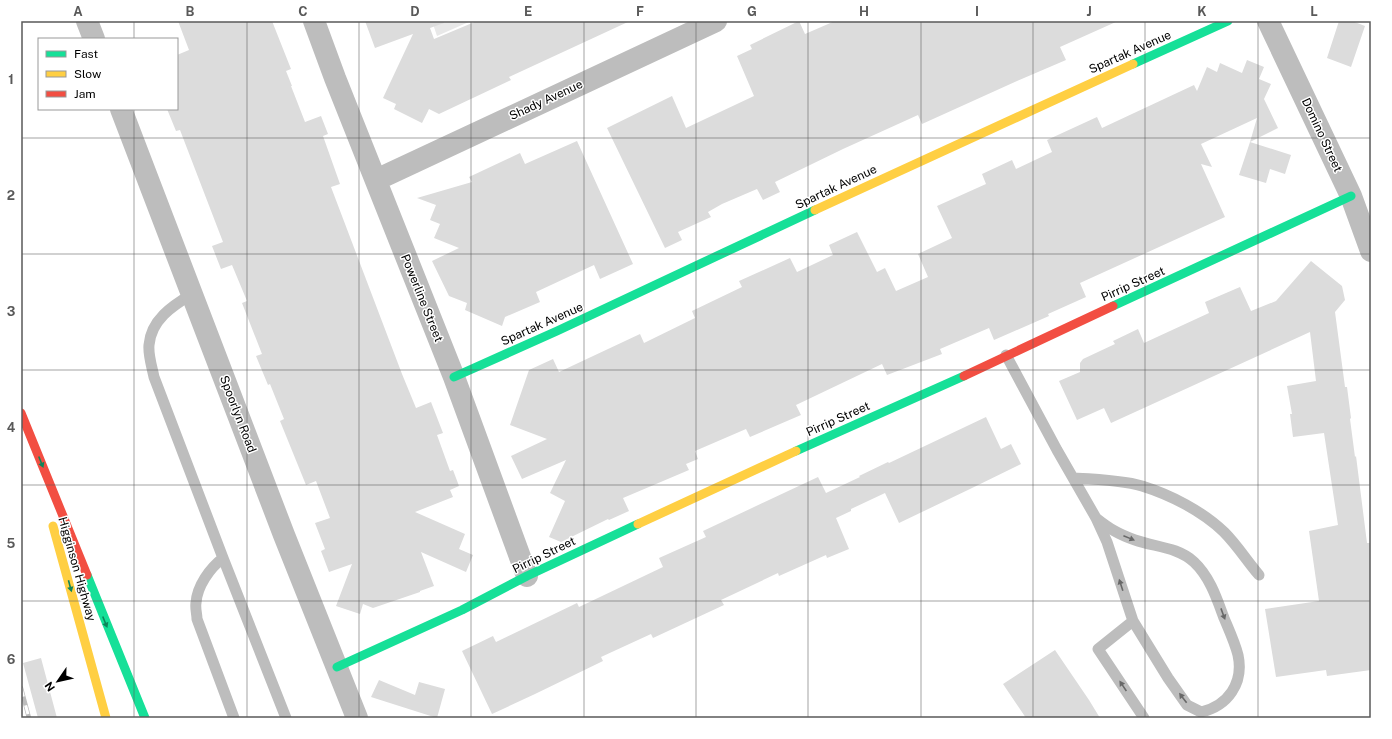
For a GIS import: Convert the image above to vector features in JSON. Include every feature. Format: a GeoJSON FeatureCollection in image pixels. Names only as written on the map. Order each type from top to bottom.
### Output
{"type":"FeatureCollection","features":[{"type":"Feature","properties":{"kind":"main road","name":"Spartak Avenue"},"geometry":{"type":"LineString","coordinates":[[454,377],[564,328],[927,158],[1228,21]]}},
{"type":"Feature","properties":{"kind":"main road","name":"Pirrip Street"},"geometry":{"type":"LineString","coordinates":[[337,667],[462,610],[527,576],[782,457],[909,401],[1351,196]]}},
{"type":"Feature","properties":{"kind":"main road"},"geometry":{"type":"LineString","coordinates":[[21,413],[145,718]]}},
{"type":"Feature","properties":{"kind":"main road"},"geometry":{"type":"LineString","coordinates":[[21,428],[38,479]]}},
{"type":"Feature","properties":{"kind":"main road","name":"Higginson Highway"},"geometry":{"type":"LineString","coordinates":[[50,515],[106,718]]}},
{"type":"Feature","properties":{"kind":"street"},"geometry":{"type":"LineString","coordinates":[[87,21],[94,38]]}},
{"type":"Feature","properties":{"kind":"street","name":"Powerline Street"},"geometry":{"type":"LineString","coordinates":[[314,21],[416,284],[454,377],[527,576]]}},
{"type":"Feature","properties":{"kind":"street","name":"Shady Avenue"},"geometry":{"type":"LineString","coordinates":[[376,180],[716,21]]}},
{"type":"Feature","properties":{"kind":"street","name":"Domino Street"},"geometry":{"type":"LineString","coordinates":[[1268,21],[1351,196],[1371,251]]}},
{"type":"Feature","properties":{"kind":"street","name":"Spoorlyn Road"},"geometry":{"type":"LineString","coordinates":[[121,110],[284,535],[357,718]]}},
{"type":"Feature","properties":{"kind":"lane"},"geometry":{"type":"LineString","coordinates":[[192,294],[177,303],[162,317],[152,331],[149,346],[154,377],[286,718]]}},
{"type":"Feature","properties":{"kind":"lane"},"geometry":{"type":"LineString","coordinates":[[1006,355],[1096,518],[1107,542],[1133,621],[1168,678],[1187,705],[1197,715],[1212,710],[1222,703],[1233,691],[1239,674],[1238,656],[1215,593],[1203,573],[1194,562],[1182,553],[1136,541],[1114,532],[1096,518]]}},
{"type":"Feature","properties":{"kind":"lane"},"geometry":{"type":"LineString","coordinates":[[1073,478],[1103,480],[1142,486],[1174,499],[1201,514],[1224,533],[1259,575]]}},
{"type":"Feature","properties":{"kind":"lane"},"geometry":{"type":"LineString","coordinates":[[223,558],[214,565],[201,584],[196,602],[197,619],[234,718]]}},
{"type":"Feature","properties":{"kind":"lane"},"geometry":{"type":"LineString","coordinates":[[1133,621],[1098,649],[1144,718]]}},
{"type":"Feature","properties":{"kind":"shaded area"},"geometry":{"type":"Polygon","coordinates":[[[432,21],[471,21],[437,36],[432,21]]]}},
{"type":"Feature","properties":{"kind":"building"},"geometry":{"type":"Polygon","coordinates":[[[178,21],[272,21],[291,69],[286,71],[305,122],[321,116],[328,134],[323,136],[340,184],[331,187],[402,374],[416,408],[431,402],[443,433],[437,435],[450,471],[453,470],[459,486],[450,490],[453,497],[415,512],[465,534],[459,549],[473,555],[466,572],[421,552],[434,586],[373,608],[363,604],[360,614],[336,606],[352,564],[329,572],[321,551],[325,549],[315,523],[330,518],[316,481],[306,485],[280,421],[284,419],[270,384],[268,385],[256,356],[262,354],[242,303],[247,301],[232,265],[221,269],[212,246],[223,242],[180,130],[176,131],[167,110],[178,110],[178,55],[189,50],[178,21]]]}},
{"type":"Feature","properties":{"kind":"building"},"geometry":{"type":"Polygon","coordinates":[[[365,21],[443,21],[444,23],[430,28],[434,39],[477,21],[630,21],[509,77],[511,80],[439,114],[429,109],[422,123],[394,109],[396,104],[383,98],[413,34],[375,48],[365,21]]]}},
{"type":"Feature","properties":{"kind":"building"},"geometry":{"type":"Polygon","coordinates":[[[799,21],[805,34],[835,21],[1118,21],[1060,47],[1066,60],[922,124],[918,115],[843,149],[775,182],[780,192],[763,200],[757,189],[722,204],[708,212],[711,217],[678,232],[682,240],[665,248],[607,128],[672,96],[686,128],[754,96],[737,56],[752,49],[750,45],[799,21]]]}},
{"type":"Feature","properties":{"kind":"building"},"geometry":{"type":"Polygon","coordinates":[[[1339,21],[1352,21],[1365,26],[1351,67],[1327,58],[1339,21]]]}},
{"type":"Feature","properties":{"kind":"building"},"geometry":{"type":"Polygon","coordinates":[[[1247,60],[1264,67],[1259,79],[1271,84],[1264,99],[1278,128],[1250,142],[1257,118],[1201,144],[1212,167],[1201,164],[1225,217],[1080,283],[1086,297],[1048,314],[1049,316],[994,340],[989,328],[940,349],[942,354],[887,375],[882,364],[796,405],[801,415],[750,437],[746,429],[695,451],[698,459],[686,464],[689,470],[623,498],[629,511],[609,520],[608,519],[561,542],[549,537],[565,501],[550,493],[566,460],[522,479],[511,456],[547,439],[510,425],[529,370],[553,359],[559,372],[640,334],[644,343],[695,318],[692,311],[742,287],[739,281],[790,258],[797,272],[833,255],[829,245],[857,232],[877,272],[885,268],[896,291],[928,277],[918,254],[952,238],[937,206],[986,184],[982,174],[1012,160],[1016,169],[1052,152],[1047,140],[1097,117],[1102,128],[1194,85],[1197,91],[1207,67],[1217,72],[1220,63],[1242,73],[1247,60]]]}},
{"type":"Feature","properties":{"kind":"building"},"geometry":{"type":"Polygon","coordinates":[[[577,141],[633,264],[600,279],[594,265],[536,292],[540,302],[505,317],[502,326],[465,310],[467,303],[449,296],[432,261],[459,248],[434,238],[440,224],[430,220],[436,205],[417,198],[472,182],[469,177],[520,153],[525,164],[577,141]]]}},
{"type":"Feature","properties":{"kind":"building"},"geometry":{"type":"Polygon","coordinates":[[[1250,142],[1291,155],[1285,174],[1270,169],[1266,183],[1239,175],[1250,142]]]}},
{"type":"Feature","properties":{"kind":"building"},"geometry":{"type":"Polygon","coordinates":[[[1311,261],[1342,286],[1345,300],[1335,312],[1345,387],[1347,387],[1367,543],[1371,543],[1371,670],[1327,676],[1326,670],[1276,677],[1265,609],[1319,601],[1309,531],[1338,525],[1324,433],[1293,437],[1290,414],[1292,414],[1287,386],[1316,381],[1310,332],[1111,423],[1104,408],[1077,420],[1059,381],[1080,372],[1080,363],[1083,359],[1115,344],[1113,341],[1138,329],[1144,343],[1209,313],[1205,302],[1240,287],[1251,311],[1276,301],[1311,261]]]}},
{"type":"Feature","properties":{"kind":"building"},"geometry":{"type":"Polygon","coordinates":[[[986,417],[1001,449],[1011,444],[1021,464],[899,523],[885,493],[851,509],[851,511],[836,518],[849,549],[827,558],[826,555],[779,576],[778,573],[721,600],[724,605],[653,638],[651,634],[601,657],[603,661],[492,714],[462,651],[493,636],[496,642],[577,603],[579,607],[663,567],[659,558],[706,537],[703,531],[818,477],[826,493],[888,462],[889,463],[986,417]]]}},
{"type":"Feature","properties":{"kind":"building"},"geometry":{"type":"Polygon","coordinates":[[[1055,650],[1100,718],[1026,718],[1003,684],[1055,650]]]}},
{"type":"Feature","properties":{"kind":"building"},"geometry":{"type":"Polygon","coordinates":[[[41,658],[57,718],[38,718],[23,663],[41,658]]]}},
{"type":"Feature","properties":{"kind":"building"},"geometry":{"type":"Polygon","coordinates":[[[379,680],[415,695],[419,682],[445,689],[437,718],[371,697],[379,680]]]}},
{"type":"Feature","properties":{"kind":"railway"},"geometry":{"type":"LineString","coordinates":[[21,688],[29,718]]}},
{"type":"Feature","properties":{"kind":"traffic: fast"},"geometry":{"type":"LineString","coordinates":[[1133,64],[1228,21]]}},
{"type":"Feature","properties":{"kind":"traffic: fast"},"geometry":{"type":"LineString","coordinates":[[1113,306],[1351,196]]}},
{"type":"Feature","properties":{"kind":"traffic: fast"},"geometry":{"type":"LineString","coordinates":[[454,377],[557,331],[815,210]]}},
{"type":"Feature","properties":{"kind":"traffic: fast"},"geometry":{"type":"LineString","coordinates":[[796,451],[964,376]]}},
{"type":"Feature","properties":{"kind":"traffic: fast"},"geometry":{"type":"LineString","coordinates":[[337,667],[462,610],[527,576],[638,524]]}},
{"type":"Feature","properties":{"kind":"traffic: fast"},"geometry":{"type":"LineString","coordinates":[[87,575],[145,718]]}},
{"type":"Feature","properties":{"kind":"traffic: slow"},"geometry":{"type":"LineString","coordinates":[[815,210],[1133,64]]}},
{"type":"Feature","properties":{"kind":"traffic: slow"},"geometry":{"type":"LineString","coordinates":[[638,524],[796,451]]}},
{"type":"Feature","properties":{"kind":"traffic: slow"},"geometry":{"type":"LineString","coordinates":[[53,526],[106,718]]}},
{"type":"Feature","properties":{"kind":"traffic: jam"},"geometry":{"type":"LineString","coordinates":[[964,376],[1113,306]]}},
{"type":"Feature","properties":{"kind":"traffic: jam"},"geometry":{"type":"LineString","coordinates":[[21,413],[87,575]]}}]}
